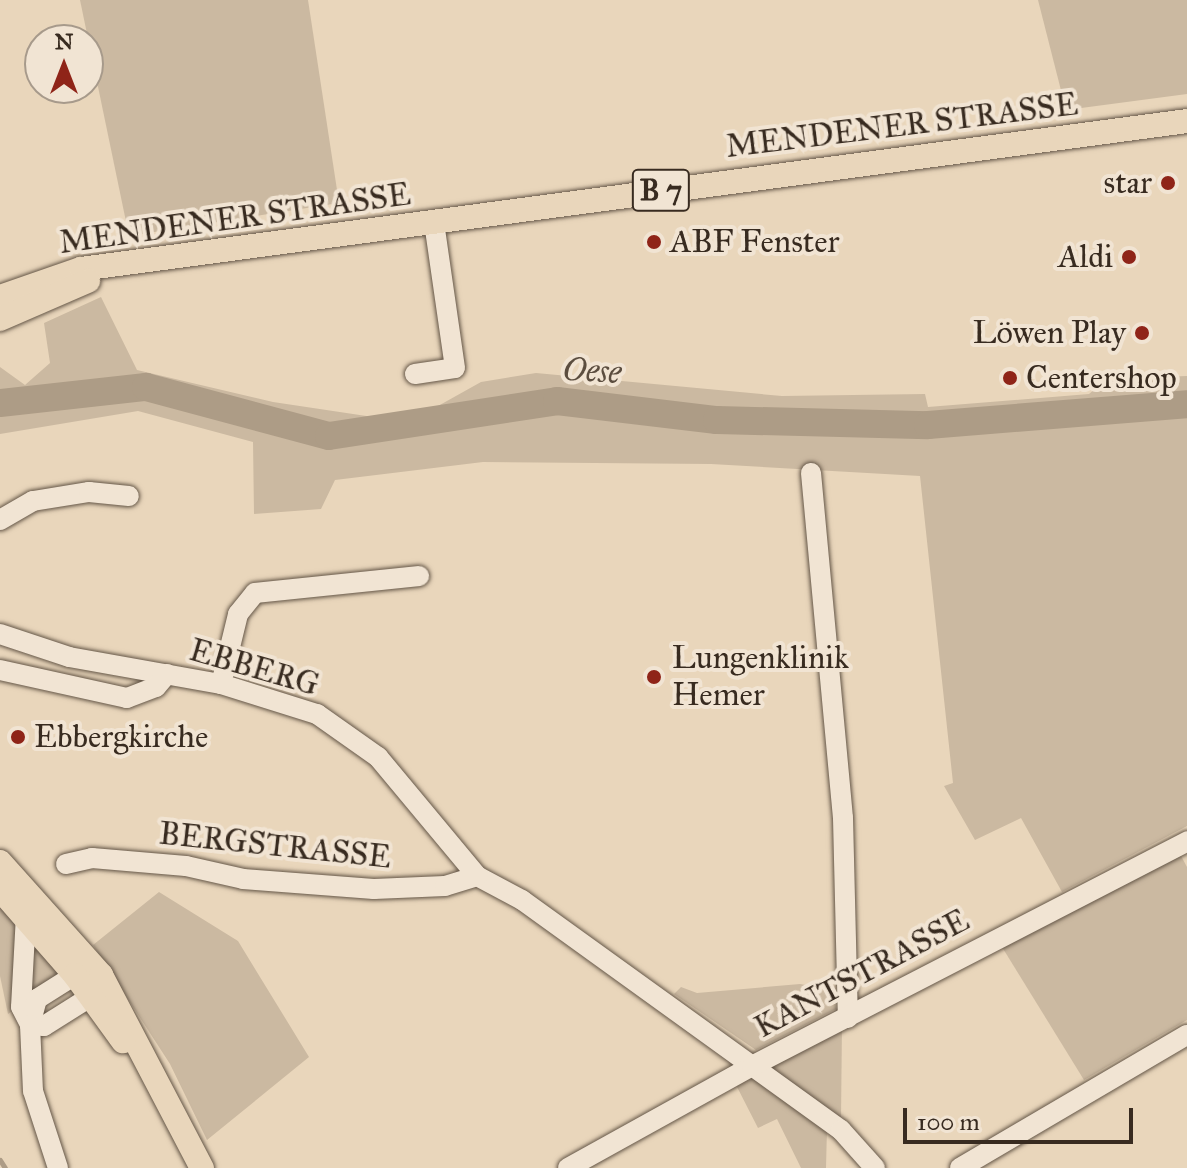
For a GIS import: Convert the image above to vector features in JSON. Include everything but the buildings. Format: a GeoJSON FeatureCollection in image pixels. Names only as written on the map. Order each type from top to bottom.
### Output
{"type":"FeatureCollection","features":[{"type":"Feature","properties":{"kind":"main road","name":"MENDENER STRASSE"},"geometry":{"type":"LineString","coordinates":[[0,297],[81,269],[1187,121]]}},
{"type":"Feature","properties":{"kind":"main road","name":"B 7"},"geometry":{"type":"LineString","coordinates":[[0,319],[135,264]]}},
{"type":"Feature","properties":{"kind":"main road"},"geometry":{"type":"LineString","coordinates":[[0,862],[96,986],[158,1083],[202,1168]]}},
{"type":"Feature","properties":{"kind":"main road"},"geometry":{"type":"LineString","coordinates":[[0,889],[26,915],[75,975],[96,986]]}},
{"type":"Feature","properties":{"kind":"street","name":"MENDENER STRASSE"},"geometry":{"type":"LineString","coordinates":[[415,374],[455,368],[434,222]]}},
{"type":"Feature","properties":{"kind":"street"},"geometry":{"type":"LineString","coordinates":[[811,473],[843,818],[848,1018]]}},
{"type":"Feature","properties":{"kind":"street"},"geometry":{"type":"LineString","coordinates":[[0,520],[33,501],[89,492],[129,496]]}},
{"type":"Feature","properties":{"kind":"street"},"geometry":{"type":"LineString","coordinates":[[221,684],[238,614],[255,593],[419,576]]}},
{"type":"Feature","properties":{"kind":"street","name":"EBBERG"},"geometry":{"type":"LineString","coordinates":[[0,634],[69,657],[221,684],[295,705],[346,732],[378,757],[477,876]]}},
{"type":"Feature","properties":{"kind":"street"},"geometry":{"type":"LineString","coordinates":[[0,670],[127,698],[156,687],[167,674]]}},
{"type":"Feature","properties":{"kind":"street","name":"KANTSTRASSE"},"geometry":{"type":"LineString","coordinates":[[568,1168],[752,1066],[1187,841]]}},
{"type":"Feature","properties":{"kind":"street","name":"BERGSTRASSE"},"geometry":{"type":"LineString","coordinates":[[66,864],[92,858],[186,866],[243,879],[374,889],[445,886],[477,876]]}},
{"type":"Feature","properties":{"kind":"street"},"geometry":{"type":"LineString","coordinates":[[477,876],[522,900],[841,1130],[875,1168]]}},
{"type":"Feature","properties":{"kind":"street"},"geometry":{"type":"LineString","coordinates":[[26,915],[21,1007],[30,1025]]}},
{"type":"Feature","properties":{"kind":"street"},"geometry":{"type":"LineString","coordinates":[[58,1168],[33,1091],[30,1025],[37,999],[75,975]]}},
{"type":"Feature","properties":{"kind":"street"},"geometry":{"type":"LineString","coordinates":[[30,1025],[44,1026],[96,986]]}},
{"type":"Feature","properties":{"kind":"street"},"geometry":{"type":"LineString","coordinates":[[960,1168],[1083,1092],[1187,1035]]}},
{"type":"Feature","properties":{"kind":"shaded area"},"geometry":{"type":"Polygon","coordinates":[[[80,0],[308,0],[339,203],[129,236],[102,104],[104,104],[104,24],[85,24],[80,0]]]}},
{"type":"Feature","properties":{"kind":"shaded area"},"geometry":{"type":"Polygon","coordinates":[[[1038,0],[1187,0],[1187,94],[1066,110],[1038,0]]]}},
{"type":"Feature","properties":{"kind":"shaded area"},"geometry":{"type":"Polygon","coordinates":[[[101,297],[137,370],[273,402],[373,417],[438,406],[481,382],[536,373],[782,396],[925,394],[928,407],[1089,394],[1107,379],[1187,376],[1187,826],[1062,892],[1021,818],[975,840],[944,786],[953,783],[920,476],[711,464],[483,462],[335,480],[321,509],[254,514],[253,442],[138,411],[0,434],[0,367],[25,385],[50,363],[44,323],[101,297]]]}},
{"type":"Feature","properties":{"kind":"shaded area"},"geometry":{"type":"Polygon","coordinates":[[[1180,854],[1187,867],[1187,1020],[1084,1080],[1002,947],[1180,854]]]}},
{"type":"Feature","properties":{"kind":"shaded area"},"geometry":{"type":"Polygon","coordinates":[[[159,892],[238,941],[309,1057],[207,1140],[170,1064],[93,945],[159,892]]]}},
{"type":"Feature","properties":{"kind":"shaded area"},"geometry":{"type":"Polygon","coordinates":[[[0,898],[67,971],[8,1014],[0,976],[0,898]]]}},
{"type":"Feature","properties":{"kind":"shaded area"},"geometry":{"type":"Polygon","coordinates":[[[800,984],[834,990],[836,1009],[756,1050],[674,994],[681,987],[697,993],[800,984]]]}},
{"type":"Feature","properties":{"kind":"shaded area"},"geometry":{"type":"Polygon","coordinates":[[[842,1024],[841,1118],[758,1066],[842,1024]]]}},
{"type":"Feature","properties":{"kind":"shaded area"},"geometry":{"type":"Polygon","coordinates":[[[753,1071],[827,1128],[826,1168],[801,1168],[777,1119],[758,1128],[735,1083],[753,1071]]]}},
{"type":"Feature","properties":{"kind":"waterway","name":"Oese"},"geometry":{"type":"LineString","coordinates":[[0,403],[146,387],[329,436],[557,401],[717,420],[928,425],[1187,404]]}},
{"type":"Feature","properties":{"kind":"waterway"},"geometry":{"type":"LineString","coordinates":[[0,1160],[5,1168]]}},
{"type":"Feature","properties":{"kind":"place","name":"star"},"geometry":{"type":"Point","coordinates":[1168,183]}},
{"type":"Feature","properties":{"kind":"place","name":"ABF Fenster"},"geometry":{"type":"Point","coordinates":[654,242]}},
{"type":"Feature","properties":{"kind":"place","name":"Aldi"},"geometry":{"type":"Point","coordinates":[1129,257]}},
{"type":"Feature","properties":{"kind":"place","name":"Löwen Play"},"geometry":{"type":"Point","coordinates":[1142,333]}},
{"type":"Feature","properties":{"kind":"place","name":"Centershop"},"geometry":{"type":"Point","coordinates":[1010,378]}},
{"type":"Feature","properties":{"kind":"place","name":"Lungenklinik Hemer"},"geometry":{"type":"Point","coordinates":[654,677]}},
{"type":"Feature","properties":{"kind":"place","name":"Ebbergkirche"},"geometry":{"type":"Point","coordinates":[18,737]}}]}
